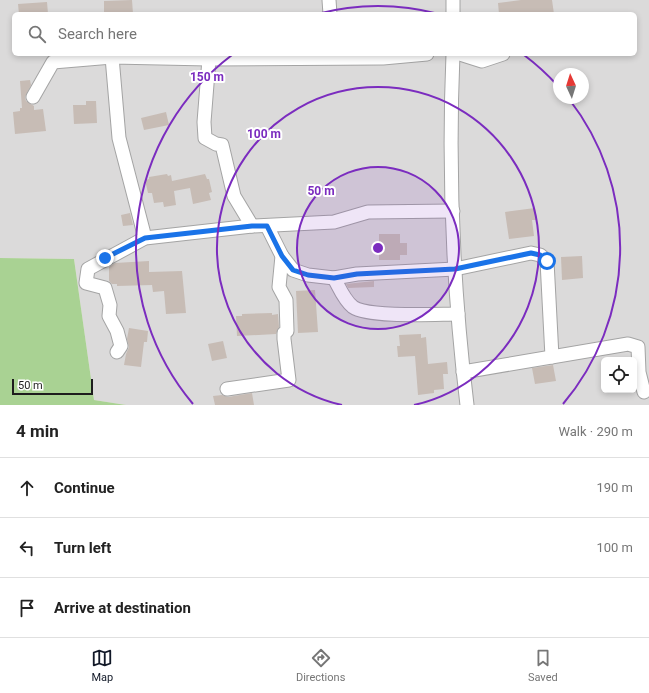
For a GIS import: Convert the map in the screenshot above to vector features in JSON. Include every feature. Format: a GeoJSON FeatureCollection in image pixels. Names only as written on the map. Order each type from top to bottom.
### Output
{"type":"FeatureCollection","features":[{"type":"Feature","properties":{"kind":"street"},"geometry":{"type":"LineString","coordinates":[[329,0],[330,12]]}},
{"type":"Feature","properties":{"kind":"street"},"geometry":{"type":"LineString","coordinates":[[453,0],[453,12]]}},
{"type":"Feature","properties":{"kind":"street"},"geometry":{"type":"LineString","coordinates":[[33,97],[53,62],[112,57],[209,59],[336,56],[383,58],[405,56]]}},
{"type":"Feature","properties":{"kind":"street"},"geometry":{"type":"LineString","coordinates":[[453,56],[451,102],[455,269],[467,405]]}},
{"type":"Feature","properties":{"kind":"street"},"geometry":{"type":"LineString","coordinates":[[467,56],[482,60],[495,56]]}},
{"type":"Feature","properties":{"kind":"street"},"geometry":{"type":"LineString","coordinates":[[112,57],[119,138],[145,238]]}},
{"type":"Feature","properties":{"kind":"street"},"geometry":{"type":"LineString","coordinates":[[209,59],[204,122],[205,138],[216,144],[222,145],[234,196],[252,226]]}},
{"type":"Feature","properties":{"kind":"street"},"geometry":{"type":"LineString","coordinates":[[117,352],[121,346],[117,331],[109,316],[110,305],[105,288],[86,284],[88,268],[145,238],[252,226],[334,222],[368,212],[453,210]]}},
{"type":"Feature","properties":{"kind":"street"},"geometry":{"type":"LineString","coordinates":[[267,226],[282,256],[293,270],[308,275],[334,278],[357,274],[455,269],[531,253],[540,255],[547,261],[552,357]]}},
{"type":"Feature","properties":{"kind":"street"},"geometry":{"type":"LineString","coordinates":[[227,389],[289,380],[284,339],[284,333],[287,331],[286,300],[279,287],[282,256]]}},
{"type":"Feature","properties":{"kind":"street"},"geometry":{"type":"LineString","coordinates":[[334,278],[343,294],[353,307],[383,315],[458,314]]}},
{"type":"Feature","properties":{"kind":"street"},"geometry":{"type":"LineString","coordinates":[[463,372],[628,344],[638,348],[639,372],[644,392]]}},
{"type":"Feature","properties":{"kind":"shaded area"},"geometry":{"type":"Polygon","coordinates":[[[0,0],[649,0],[649,405],[126,405],[94,400],[74,259],[0,258],[0,0]]]}},
{"type":"Feature","properties":{"kind":"green space"},"geometry":{"type":"Polygon","coordinates":[[[0,258],[74,259],[94,400],[126,405],[0,405],[0,258]]]}},
{"type":"Feature","properties":{"kind":"building"},"geometry":{"type":"Polygon","coordinates":[[[132,0],[133,12],[104,12],[104,1],[132,0]]]}},
{"type":"Feature","properties":{"kind":"building"},"geometry":{"type":"Polygon","coordinates":[[[521,0],[552,0],[554,12],[499,12],[498,3],[521,0]]]}},
{"type":"Feature","properties":{"kind":"building"},"geometry":{"type":"Polygon","coordinates":[[[47,2],[48,12],[19,12],[18,4],[47,2]]]}},
{"type":"Feature","properties":{"kind":"building"},"geometry":{"type":"Polygon","coordinates":[[[30,80],[31,85],[25,97],[26,101],[34,106],[34,110],[43,109],[46,131],[15,134],[13,112],[20,111],[20,108],[22,108],[20,81],[30,80]]]}},
{"type":"Feature","properties":{"kind":"building"},"geometry":{"type":"Polygon","coordinates":[[[86,101],[96,101],[97,123],[74,124],[73,105],[86,105],[86,101]]]}},
{"type":"Feature","properties":{"kind":"building"},"geometry":{"type":"Polygon","coordinates":[[[166,112],[169,125],[144,130],[141,118],[166,112]]]}},
{"type":"Feature","properties":{"kind":"building"},"geometry":{"type":"Polygon","coordinates":[[[167,174],[168,176],[171,175],[172,181],[205,174],[207,179],[209,179],[212,192],[209,193],[211,200],[193,204],[190,188],[174,191],[176,205],[164,207],[163,202],[154,203],[152,193],[148,193],[145,180],[149,179],[149,177],[167,174]]]}},
{"type":"Feature","properties":{"kind":"building"},"geometry":{"type":"Polygon","coordinates":[[[535,208],[537,220],[532,220],[534,236],[509,239],[505,212],[535,208]]]}},
{"type":"Feature","properties":{"kind":"building"},"geometry":{"type":"Polygon","coordinates":[[[130,213],[133,225],[123,226],[121,215],[130,213]]]}},
{"type":"Feature","properties":{"kind":"building"},"geometry":{"type":"Polygon","coordinates":[[[379,234],[400,234],[400,243],[407,243],[407,255],[400,255],[400,260],[379,260],[379,234]]]}},
{"type":"Feature","properties":{"kind":"building"},"geometry":{"type":"Polygon","coordinates":[[[582,256],[583,278],[562,280],[561,257],[582,256]]]}},
{"type":"Feature","properties":{"kind":"building"},"geometry":{"type":"Polygon","coordinates":[[[149,261],[149,272],[182,271],[186,313],[166,314],[164,291],[153,292],[152,285],[117,286],[117,284],[112,284],[109,281],[109,267],[115,263],[149,261]]]}},
{"type":"Feature","properties":{"kind":"building"},"geometry":{"type":"Polygon","coordinates":[[[374,281],[374,287],[348,288],[346,284],[374,281]]]}},
{"type":"Feature","properties":{"kind":"building"},"geometry":{"type":"Polygon","coordinates":[[[315,290],[318,332],[298,333],[296,291],[315,290]]]}},
{"type":"Feature","properties":{"kind":"building"},"geometry":{"type":"Polygon","coordinates":[[[272,313],[272,315],[278,314],[279,327],[276,334],[237,336],[236,316],[242,316],[242,314],[272,313]]]}},
{"type":"Feature","properties":{"kind":"building"},"geometry":{"type":"Polygon","coordinates":[[[129,328],[148,331],[147,342],[144,342],[141,367],[124,365],[129,347],[127,339],[129,328]]]}},
{"type":"Feature","properties":{"kind":"building"},"geometry":{"type":"Polygon","coordinates":[[[421,334],[421,338],[426,337],[428,364],[447,362],[448,374],[443,374],[444,389],[434,390],[434,393],[418,395],[415,356],[398,357],[397,346],[400,346],[399,335],[421,334]]]}},
{"type":"Feature","properties":{"kind":"building"},"geometry":{"type":"Polygon","coordinates":[[[223,341],[227,358],[212,361],[208,344],[223,341]]]}},
{"type":"Feature","properties":{"kind":"building"},"geometry":{"type":"Polygon","coordinates":[[[553,365],[556,381],[535,384],[532,368],[553,365]]]}},
{"type":"Feature","properties":{"kind":"building"},"geometry":{"type":"Polygon","coordinates":[[[252,393],[254,405],[215,405],[213,396],[222,395],[228,397],[252,393]]]}},
{"type":"Feature","properties":{"kind":"route"},"geometry":{"type":"LineString","coordinates":[[105,258],[145,238],[252,226],[267,226],[282,256],[293,270],[308,275],[334,278],[357,274],[455,269],[531,253],[540,255],[547,261]]}}]}
